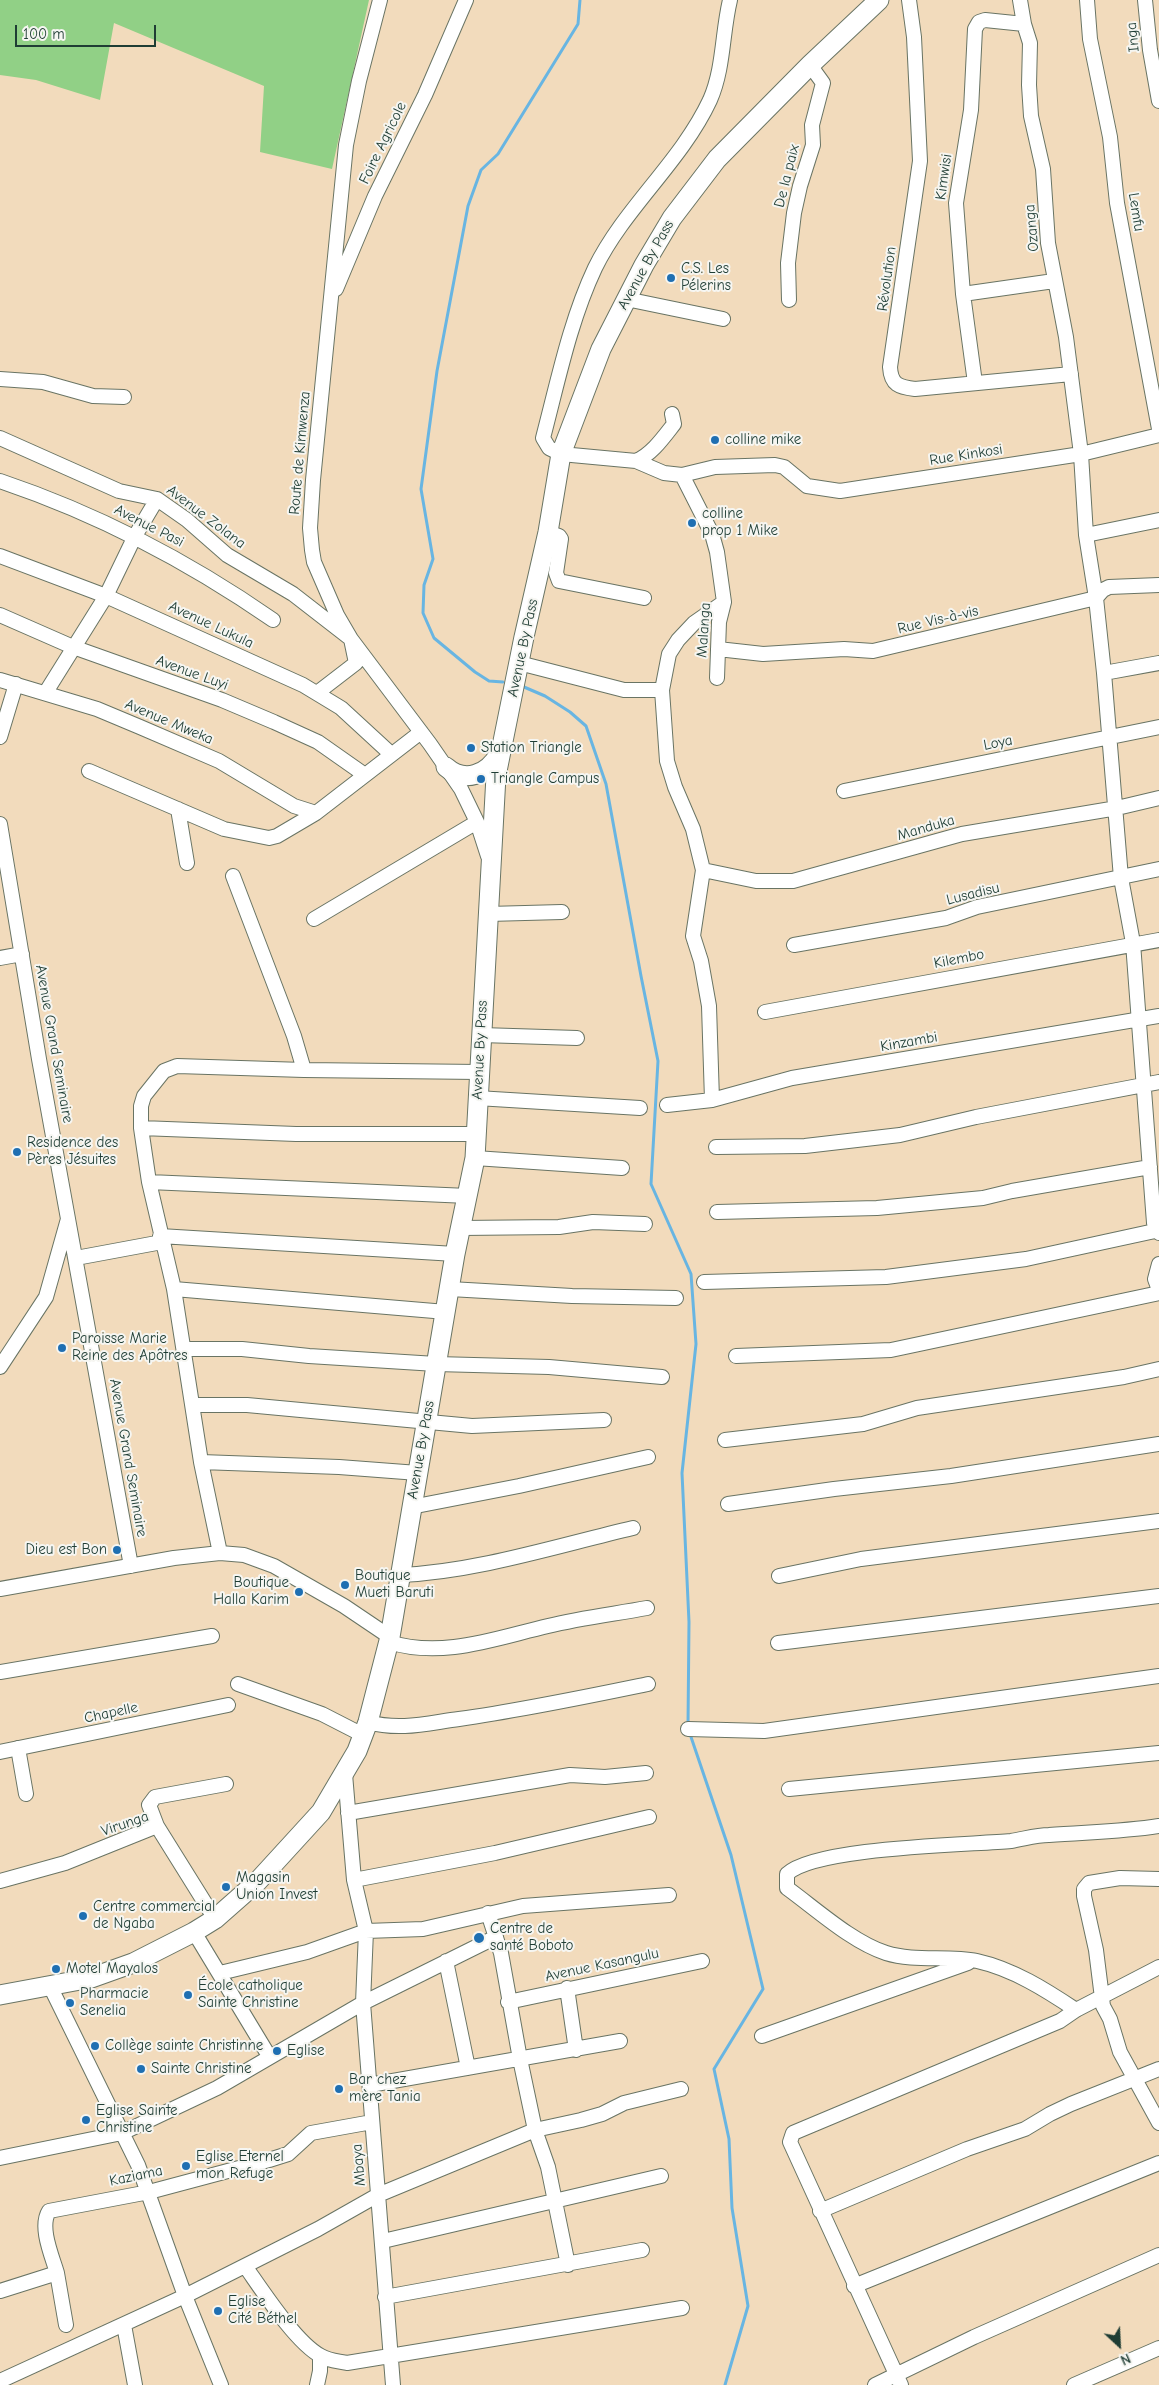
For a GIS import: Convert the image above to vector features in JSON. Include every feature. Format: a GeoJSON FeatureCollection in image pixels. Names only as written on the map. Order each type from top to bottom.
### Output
{"type":"FeatureCollection","features":[{"type":"Feature","properties":{"kind":"highway","name":"Avenue By Pass"},"geometry":{"type":"LineString","coordinates":[[0,1995],[91,1978],[133,1963],[194,1932],[215,1919],[257,1882],[321,1812],[345,1774],[366,1729],[390,1640],[455,1254],[474,1158],[496,776],[548,532],[561,454],[600,349],[626,298],[672,218],[699,181],[810,65],[880,0]]}},
{"type":"Feature","properties":{"kind":"highway"},"geometry":{"type":"LineString","coordinates":[[446,767],[453,773],[462,776],[481,773],[493,765],[502,748]]}},
{"type":"Feature","properties":{"kind":"street","name":"Route de Kimwenza"},"geometry":{"type":"LineString","coordinates":[[380,0],[359,81],[346,145],[310,522],[314,562],[337,615],[351,639],[461,789],[477,822],[490,864]]}},
{"type":"Feature","properties":{"kind":"street","name":"Foire Agricole"},"geometry":{"type":"LineString","coordinates":[[331,302],[376,196],[425,95],[466,0]]}},
{"type":"Feature","properties":{"kind":"street"},"geometry":{"type":"LineString","coordinates":[[682,475],[664,473],[636,461],[561,454],[549,448],[543,438],[571,333],[594,270],[609,242],[694,130],[709,101],[720,67],[730,0]]}},
{"type":"Feature","properties":{"kind":"street","name":"Révolution"},"geometry":{"type":"LineString","coordinates":[[909,0],[913,29],[920,161],[890,373],[894,384],[909,388],[939,388],[1071,374]]}},
{"type":"Feature","properties":{"kind":"street","name":"Ozanga"},"geometry":{"type":"LineString","coordinates":[[1020,0],[1024,24],[1030,43],[1029,85],[1031,116],[1043,169],[1048,242],[1066,337],[1081,454],[1086,535],[1096,598],[1104,674],[1121,878],[1133,943],[1138,1020],[1153,1163],[1154,1223],[1158,1231]]}},
{"type":"Feature","properties":{"kind":"street","name":"Lemfu"},"geometry":{"type":"LineString","coordinates":[[1087,0],[1090,39],[1110,137],[1117,203],[1159,429]]}},
{"type":"Feature","properties":{"kind":"street","name":"Inga"},"geometry":{"type":"LineString","coordinates":[[1145,0],[1150,50],[1159,101]]}},
{"type":"Feature","properties":{"kind":"street","name":"Kimwisi"},"geometry":{"type":"LineString","coordinates":[[975,383],[963,294],[956,203],[971,110],[975,28],[979,22],[985,20],[1024,24]]}},
{"type":"Feature","properties":{"kind":"street","name":"De la paix"},"geometry":{"type":"LineString","coordinates":[[789,300],[788,263],[794,214],[800,186],[813,145],[812,125],[823,83],[810,65]]}},
{"type":"Feature","properties":{"kind":"street"},"geometry":{"type":"LineString","coordinates":[[963,294],[1054,281]]}},
{"type":"Feature","properties":{"kind":"street"},"geometry":{"type":"LineString","coordinates":[[626,298],[723,319]]}},
{"type":"Feature","properties":{"kind":"street"},"geometry":{"type":"LineString","coordinates":[[0,379],[43,382],[93,396],[124,397]]}},
{"type":"Feature","properties":{"kind":"street"},"geometry":{"type":"LineString","coordinates":[[636,461],[643,458],[660,442],[674,424],[672,414]]}},
{"type":"Feature","properties":{"kind":"street","name":"Rue Kinkosi"},"geometry":{"type":"LineString","coordinates":[[682,475],[715,467],[760,464],[784,467],[807,486],[820,490],[840,491],[1081,454],[1159,435]]}},
{"type":"Feature","properties":{"kind":"street","name":"Avenue Zolana"},"geometry":{"type":"LineString","coordinates":[[0,438],[120,491],[157,499],[187,520],[227,555],[293,594],[351,639]]}},
{"type":"Feature","properties":{"kind":"street","name":"Malanga"},"geometry":{"type":"LineString","coordinates":[[682,475],[712,534],[719,559],[724,602],[719,622],[717,678]]}},
{"type":"Feature","properties":{"kind":"street","name":"Avenue Pasi"},"geometry":{"type":"LineString","coordinates":[[0,481],[74,509],[135,536],[182,561],[273,620]]}},
{"type":"Feature","properties":{"kind":"street"},"geometry":{"type":"LineString","coordinates":[[46,692],[106,596],[135,536],[157,499]]}},
{"type":"Feature","properties":{"kind":"street"},"geometry":{"type":"LineString","coordinates":[[1086,535],[1159,520]]}},
{"type":"Feature","properties":{"kind":"street"},"geometry":{"type":"LineString","coordinates":[[548,532],[559,536],[561,539],[556,573],[559,581],[644,598]]}},
{"type":"Feature","properties":{"kind":"street","name":"Avenue Lukula"},"geometry":{"type":"LineString","coordinates":[[0,556],[106,596],[276,672],[341,708],[392,754]]}},
{"type":"Feature","properties":{"kind":"street","name":"Rue Vis-à-vis"},"geometry":{"type":"LineString","coordinates":[[718,649],[763,654],[844,649],[873,651],[1096,598],[1103,590],[1109,587],[1159,585]]}},
{"type":"Feature","properties":{"kind":"street"},"geometry":{"type":"LineString","coordinates":[[712,1100],[708,1006],[701,961],[693,936],[703,870],[696,838],[675,788],[668,761],[662,690],[669,654],[678,640],[694,623],[724,602]]}},
{"type":"Feature","properties":{"kind":"street","name":"Avenue Luyi"},"geometry":{"type":"LineString","coordinates":[[0,615],[73,647],[222,700],[274,722],[318,742],[365,775]]}},
{"type":"Feature","properties":{"kind":"street"},"geometry":{"type":"LineString","coordinates":[[318,694],[356,663],[351,639]]}},
{"type":"Feature","properties":{"kind":"street"},"geometry":{"type":"LineString","coordinates":[[519,663],[624,690],[662,690]]}},
{"type":"Feature","properties":{"kind":"street"},"geometry":{"type":"LineString","coordinates":[[1104,674],[1159,663]]}},
{"type":"Feature","properties":{"kind":"street","name":"Avenue Mweka"},"geometry":{"type":"LineString","coordinates":[[0,680],[46,692],[97,709],[219,760],[294,806],[316,812]]}},
{"type":"Feature","properties":{"kind":"street"},"geometry":{"type":"LineString","coordinates":[[0,737],[16,684]]}},
{"type":"Feature","properties":{"kind":"street","name":"Loya"},"geometry":{"type":"LineString","coordinates":[[844,791],[1159,727]]}},
{"type":"Feature","properties":{"kind":"street"},"geometry":{"type":"LineString","coordinates":[[89,771],[224,829],[270,838],[277,836],[316,812],[421,732]]}},
{"type":"Feature","properties":{"kind":"street","name":"Manduka"},"geometry":{"type":"LineString","coordinates":[[703,870],[756,881],[793,881],[962,834],[1116,808],[1159,798]]}},
{"type":"Feature","properties":{"kind":"street"},"geometry":{"type":"LineString","coordinates":[[178,809],[187,863]]}},
{"type":"Feature","properties":{"kind":"street"},"geometry":{"type":"LineString","coordinates":[[314,919],[477,822]]}},
{"type":"Feature","properties":{"kind":"street","name":"Avenue Grand Seminaire"},"geometry":{"type":"LineString","coordinates":[[0,824],[131,1566]]}},
{"type":"Feature","properties":{"kind":"street","name":"Lusadisu"},"geometry":{"type":"LineString","coordinates":[[794,945],[946,918],[978,907],[1159,869]]}},
{"type":"Feature","properties":{"kind":"street"},"geometry":{"type":"LineString","coordinates":[[233,876],[291,1028],[304,1070]]}},
{"type":"Feature","properties":{"kind":"street"},"geometry":{"type":"LineString","coordinates":[[488,914],[562,912]]}},
{"type":"Feature","properties":{"kind":"street","name":"Kilembo"},"geometry":{"type":"LineString","coordinates":[[765,1012],[1133,943],[1159,940]]}},
{"type":"Feature","properties":{"kind":"street"},"geometry":{"type":"LineString","coordinates":[[0,958],[22,954]]}},
{"type":"Feature","properties":{"kind":"street","name":"Kinzambi"},"geometry":{"type":"LineString","coordinates":[[667,1106],[712,1100],[792,1078],[1159,1016]]}},
{"type":"Feature","properties":{"kind":"street"},"geometry":{"type":"LineString","coordinates":[[481,1035],[577,1038]]}},
{"type":"Feature","properties":{"kind":"street"},"geometry":{"type":"LineString","coordinates":[[220,1553],[201,1462],[194,1405],[174,1289],[149,1182],[141,1128],[141,1106],[144,1096],[164,1070],[177,1066],[479,1072]]}},
{"type":"Feature","properties":{"kind":"street"},"geometry":{"type":"LineString","coordinates":[[716,1147],[805,1146],[900,1135],[976,1117],[1159,1082]]}},
{"type":"Feature","properties":{"kind":"street"},"geometry":{"type":"LineString","coordinates":[[477,1098],[640,1108]]}},
{"type":"Feature","properties":{"kind":"street"},"geometry":{"type":"LineString","coordinates":[[141,1128],[296,1134],[476,1134]]}},
{"type":"Feature","properties":{"kind":"street"},"geometry":{"type":"LineString","coordinates":[[474,1158],[622,1168]]}},
{"type":"Feature","properties":{"kind":"street"},"geometry":{"type":"LineString","coordinates":[[718,1212],[877,1208],[983,1198],[1153,1163]]}},
{"type":"Feature","properties":{"kind":"street"},"geometry":{"type":"LineString","coordinates":[[149,1182],[468,1196]]}},
{"type":"Feature","properties":{"kind":"street"},"geometry":{"type":"LineString","coordinates":[[0,1367],[46,1297],[69,1216]]}},
{"type":"Feature","properties":{"kind":"street"},"geometry":{"type":"LineString","coordinates":[[460,1228],[559,1227],[593,1222],[645,1224]]}},
{"type":"Feature","properties":{"kind":"street"},"geometry":{"type":"LineString","coordinates":[[704,1282],[886,1277],[1026,1259],[1158,1231]]}},
{"type":"Feature","properties":{"kind":"street"},"geometry":{"type":"LineString","coordinates":[[76,1258],[161,1239],[455,1254]]}},
{"type":"Feature","properties":{"kind":"street"},"geometry":{"type":"LineString","coordinates":[[736,1356],[891,1350],[1159,1292],[1155,1279],[1159,1264]]}},
{"type":"Feature","properties":{"kind":"street"},"geometry":{"type":"LineString","coordinates":[[174,1289],[446,1312]]}},
{"type":"Feature","properties":{"kind":"street"},"geometry":{"type":"LineString","coordinates":[[450,1289],[572,1296],[676,1298]]}},
{"type":"Feature","properties":{"kind":"street"},"geometry":{"type":"LineString","coordinates":[[185,1349],[242,1349],[309,1356],[436,1364],[550,1367],[662,1377]]}},
{"type":"Feature","properties":{"kind":"street"},"geometry":{"type":"LineString","coordinates":[[725,1440],[863,1424],[917,1408],[1124,1377],[1159,1369]]}},
{"type":"Feature","properties":{"kind":"street"},"geometry":{"type":"LineString","coordinates":[[194,1405],[247,1405],[472,1426],[604,1420]]}},
{"type":"Feature","properties":{"kind":"street"},"geometry":{"type":"LineString","coordinates":[[728,1504],[834,1489],[951,1476],[1159,1444]]}},
{"type":"Feature","properties":{"kind":"street"},"geometry":{"type":"LineString","coordinates":[[411,1507],[520,1486],[648,1457]]}},
{"type":"Feature","properties":{"kind":"street"},"geometry":{"type":"LineString","coordinates":[[201,1462],[340,1467],[418,1473]]}},
{"type":"Feature","properties":{"kind":"street"},"geometry":{"type":"LineString","coordinates":[[779,1576],[861,1559],[1159,1521]]}},
{"type":"Feature","properties":{"kind":"street"},"geometry":{"type":"LineString","coordinates":[[401,1576],[433,1574],[467,1568],[633,1528]]}},
{"type":"Feature","properties":{"kind":"street"},"geometry":{"type":"LineString","coordinates":[[0,1590],[174,1558],[220,1553],[244,1555],[274,1566],[344,1606],[390,1640],[402,1646],[426,1649],[457,1647],[550,1625],[647,1608]]}},
{"type":"Feature","properties":{"kind":"street"},"geometry":{"type":"LineString","coordinates":[[778,1643],[1159,1596]]}},
{"type":"Feature","properties":{"kind":"street"},"geometry":{"type":"LineString","coordinates":[[0,1672],[212,1636]]}},
{"type":"Feature","properties":{"kind":"street"},"geometry":{"type":"LineString","coordinates":[[688,1729],[764,1731],[1159,1676]]}},
{"type":"Feature","properties":{"kind":"street"},"geometry":{"type":"LineString","coordinates":[[238,1684],[366,1729],[413,1726],[546,1705],[648,1684]]}},
{"type":"Feature","properties":{"kind":"street","name":"Chapelle"},"geometry":{"type":"LineString","coordinates":[[0,1752],[228,1705]]}},
{"type":"Feature","properties":{"kind":"street"},"geometry":{"type":"LineString","coordinates":[[18,1748],[26,1794]]}},
{"type":"Feature","properties":{"kind":"street"},"geometry":{"type":"LineString","coordinates":[[790,1789],[1159,1753]]}},
{"type":"Feature","properties":{"kind":"street"},"geometry":{"type":"LineString","coordinates":[[348,1813],[570,1775],[605,1777],[646,1773]]}},
{"type":"Feature","properties":{"kind":"street","name":"Mbaya"},"geometry":{"type":"LineString","coordinates":[[0,2381],[185,2296],[378,2195],[363,2003],[366,1931],[354,1880],[345,1774]]}},
{"type":"Feature","properties":{"kind":"street"},"geometry":{"type":"LineString","coordinates":[[157,1826],[149,1805],[154,1797],[226,1784]]}},
{"type":"Feature","properties":{"kind":"street"},"geometry":{"type":"LineString","coordinates":[[354,1880],[495,1853],[649,1817]]}},
{"type":"Feature","properties":{"kind":"street","name":"Virunga"},"geometry":{"type":"LineString","coordinates":[[0,1881],[66,1864],[157,1826],[215,1919]]}},
{"type":"Feature","properties":{"kind":"street"},"geometry":{"type":"LineString","coordinates":[[1076,2010],[1054,1995],[1000,1968],[976,1961],[931,1959],[886,1953],[858,1939],[787,1888],[787,1874],[800,1866],[858,1853],[1159,1826]]}},
{"type":"Feature","properties":{"kind":"street"},"geometry":{"type":"LineString","coordinates":[[1159,1879],[1120,1878],[1086,1885],[1084,1896],[1096,1950],[1103,2006],[1110,2019],[1120,2052],[1159,2123]]}},
{"type":"Feature","properties":{"kind":"street"},"geometry":{"type":"LineString","coordinates":[[220,1973],[307,1952],[366,1931],[423,1929],[523,1906],[669,1895]]}},
{"type":"Feature","properties":{"kind":"street"},"geometry":{"type":"LineString","coordinates":[[488,1913],[504,1964],[508,2002],[535,2130],[548,2166],[568,2265]]}},
{"type":"Feature","properties":{"kind":"street"},"geometry":{"type":"LineString","coordinates":[[194,1932],[269,2056]]}},
{"type":"Feature","properties":{"kind":"street"},"geometry":{"type":"LineString","coordinates":[[0,2158],[122,2133],[217,2088],[363,2003],[496,1937]]}},
{"type":"Feature","properties":{"kind":"street","name":"Avenue Kasangulu"},"geometry":{"type":"LineString","coordinates":[[508,2002],[702,1960]]}},
{"type":"Feature","properties":{"kind":"street"},"geometry":{"type":"LineString","coordinates":[[446,1961],[468,2068]]}},
{"type":"Feature","properties":{"kind":"street"},"geometry":{"type":"LineString","coordinates":[[762,2036],[976,1961]]}},
{"type":"Feature","properties":{"kind":"street"},"geometry":{"type":"LineString","coordinates":[[898,2380],[790,2142],[793,2133],[1060,2021],[1076,2010],[1159,1967]]}},
{"type":"Feature","properties":{"kind":"street"},"geometry":{"type":"LineString","coordinates":[[50,1986],[149,2192],[185,2296],[220,2385]]}},
{"type":"Feature","properties":{"kind":"street"},"geometry":{"type":"LineString","coordinates":[[567,1988],[576,2050]]}},
{"type":"Feature","properties":{"kind":"street"},"geometry":{"type":"LineString","coordinates":[[370,2085],[620,2041]]}},
{"type":"Feature","properties":{"kind":"street"},"geometry":{"type":"LineString","coordinates":[[820,2210],[967,2149],[1025,2129],[1050,2114],[1159,2069]]}},
{"type":"Feature","properties":{"kind":"street"},"geometry":{"type":"LineString","coordinates":[[393,2385],[378,2195],[535,2130],[602,2114],[624,2103],[681,2088]]}},
{"type":"Feature","properties":{"kind":"street","name":"Kaziama"},"geometry":{"type":"LineString","coordinates":[[66,2325],[57,2273],[48,2240],[45,2217],[49,2211],[149,2192],[288,2154],[310,2133],[372,2122]]}},
{"type":"Feature","properties":{"kind":"street"},"geometry":{"type":"LineString","coordinates":[[854,2286],[1159,2163]]}},
{"type":"Feature","properties":{"kind":"street"},"geometry":{"type":"LineString","coordinates":[[383,2241],[661,2176]]}},
{"type":"Feature","properties":{"kind":"street"},"geometry":{"type":"LineString","coordinates":[[386,2297],[642,2250]]}},
{"type":"Feature","properties":{"kind":"street"},"geometry":{"type":"LineString","coordinates":[[875,2385],[898,2380],[974,2337],[1159,2255]]}},
{"type":"Feature","properties":{"kind":"street"},"geometry":{"type":"LineString","coordinates":[[245,2266],[288,2325],[320,2356],[347,2362],[364,2361],[390,2355],[682,2308]]}},
{"type":"Feature","properties":{"kind":"street"},"geometry":{"type":"LineString","coordinates":[[0,2291],[57,2273]]}},
{"type":"Feature","properties":{"kind":"street"},"geometry":{"type":"LineString","coordinates":[[124,2325],[135,2385]]}},
{"type":"Feature","properties":{"kind":"street"},"geometry":{"type":"LineString","coordinates":[[1074,2385],[1159,2348]]}},
{"type":"Feature","properties":{"kind":"street"},"geometry":{"type":"LineString","coordinates":[[318,2385],[320,2356]]}},
{"type":"Feature","properties":{"kind":"green space"},"geometry":{"type":"Polygon","coordinates":[[[0,0],[369,0],[332,169],[260,152],[264,86],[114,23],[100,100],[36,80],[0,75],[0,0]]]}},
{"type":"Feature","properties":{"kind":"waterway"},"geometry":{"type":"LineString","coordinates":[[503,682],[489,681],[475,672],[434,638],[423,613],[424,585],[433,559],[421,489],[437,371],[468,206],[481,170],[498,154],[578,24],[580,0]]}},
{"type":"Feature","properties":{"kind":"waterway"},"geometry":{"type":"LineString","coordinates":[[524,687],[545,696],[570,712],[586,726],[606,784],[658,1061],[651,1184],[691,1274],[696,1344],[682,1473],[689,1622],[688,1725]]}},
{"type":"Feature","properties":{"kind":"waterway"},"geometry":{"type":"LineString","coordinates":[[690,1734],[731,1855],[763,1989],[714,2069],[729,2139],[732,2208],[748,2306],[725,2385]]}},
{"type":"Feature","properties":{"kind":"place","name":"C.S. Les Pélerins"},"geometry":{"type":"Point","coordinates":[671,278]}},
{"type":"Feature","properties":{"kind":"place","name":"colline mike"},"geometry":{"type":"Point","coordinates":[715,440]}},
{"type":"Feature","properties":{"kind":"place","name":"colline prop 1 Mike"},"geometry":{"type":"Point","coordinates":[692,523]}},
{"type":"Feature","properties":{"kind":"place","name":"Station Triangle"},"geometry":{"type":"Point","coordinates":[471,748]}},
{"type":"Feature","properties":{"kind":"place","name":"Triangle Campus"},"geometry":{"type":"Point","coordinates":[481,779]}},
{"type":"Feature","properties":{"kind":"place","name":"Residence des Pères Jésuites"},"geometry":{"type":"Point","coordinates":[17,1152]}},
{"type":"Feature","properties":{"kind":"place","name":"Paroisse Marie Reine des Apôtres"},"geometry":{"type":"Point","coordinates":[62,1348]}},
{"type":"Feature","properties":{"kind":"place","name":"Dieu est Bon"},"geometry":{"type":"Point","coordinates":[117,1550]}},
{"type":"Feature","properties":{"kind":"place","name":"Boutique Mueti Baruti"},"geometry":{"type":"Point","coordinates":[345,1585]}},
{"type":"Feature","properties":{"kind":"place","name":"Boutique Halla Karim"},"geometry":{"type":"Point","coordinates":[299,1592]}},
{"type":"Feature","properties":{"kind":"place","name":"Magasin Union Invest"},"geometry":{"type":"Point","coordinates":[226,1887]}},
{"type":"Feature","properties":{"kind":"place","name":"Centre commercial de Ngaba"},"geometry":{"type":"Point","coordinates":[83,1916]}},
{"type":"Feature","properties":{"kind":"place","name":"Centre de santé Boboto"},"geometry":{"type":"Point","coordinates":[479,1938]}},
{"type":"Feature","properties":{"kind":"place","name":"Motel Mayalos"},"geometry":{"type":"Point","coordinates":[56,1969]}},
{"type":"Feature","properties":{"kind":"place","name":"École catholique Sainte Christine"},"geometry":{"type":"Point","coordinates":[188,1995]}},
{"type":"Feature","properties":{"kind":"place","name":"Pharmacie Senelia"},"geometry":{"type":"Point","coordinates":[70,2003]}},
{"type":"Feature","properties":{"kind":"place","name":"Collège sainte Christinne"},"geometry":{"type":"Point","coordinates":[95,2046]}},
{"type":"Feature","properties":{"kind":"place","name":"Eglise"},"geometry":{"type":"Point","coordinates":[277,2051]}},
{"type":"Feature","properties":{"kind":"place","name":"Sainte Christine"},"geometry":{"type":"Point","coordinates":[141,2069]}},
{"type":"Feature","properties":{"kind":"place","name":"Bar chez mère Tania"},"geometry":{"type":"Point","coordinates":[339,2089]}},
{"type":"Feature","properties":{"kind":"place","name":"Eglise Sainte Christine"},"geometry":{"type":"Point","coordinates":[86,2120]}},
{"type":"Feature","properties":{"kind":"place","name":"Eglise Eternel mon Refuge"},"geometry":{"type":"Point","coordinates":[186,2166]}},
{"type":"Feature","properties":{"kind":"place","name":"Eglise Cité Béthel"},"geometry":{"type":"Point","coordinates":[218,2311]}}]}
